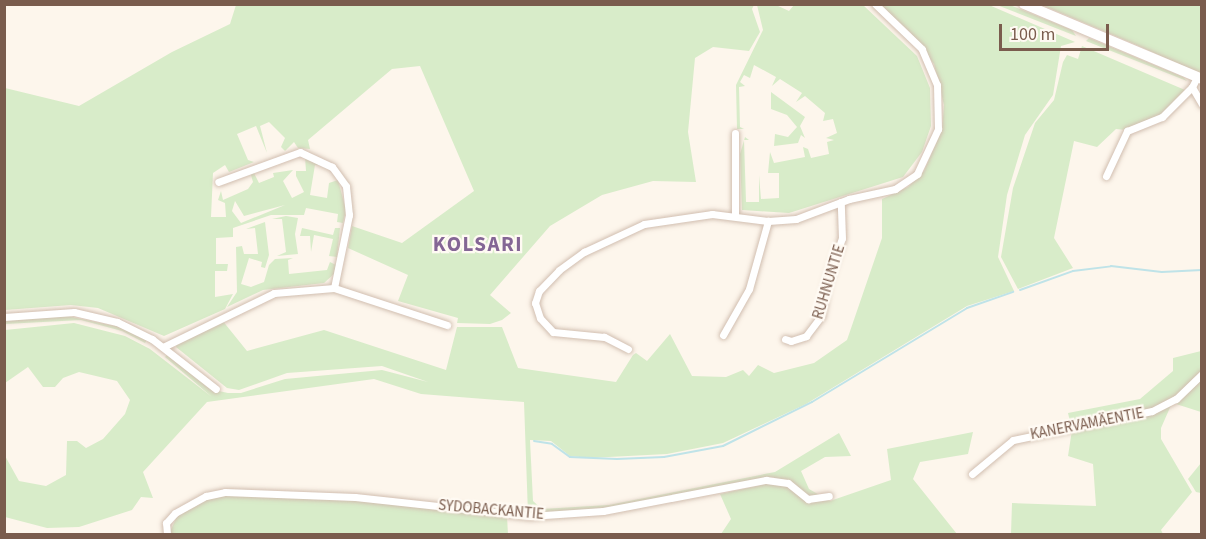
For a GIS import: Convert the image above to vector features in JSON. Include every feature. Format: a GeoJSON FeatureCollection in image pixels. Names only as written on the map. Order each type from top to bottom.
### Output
{"type":"FeatureCollection","features":[{"type":"Feature","properties":{"kind":"main road"},"geometry":{"type":"LineString","coordinates":[[1024,4],[1197,81]]}},
{"type":"Feature","properties":{"kind":"street"},"geometry":{"type":"LineString","coordinates":[[628,349],[604,338],[553,332],[540,318],[535,303],[539,291],[559,270],[622,232],[668,218],[735,216],[768,221],[806,217],[842,202],[896,189],[909,182],[924,163],[938,129],[939,94],[927,57],[875,4]]}},
{"type":"Feature","properties":{"kind":"street"},"geometry":{"type":"LineString","coordinates":[[1197,81],[1202,104]]}},
{"type":"Feature","properties":{"kind":"street"},"geometry":{"type":"LineString","coordinates":[[1106,176],[1127,131],[1158,120],[1197,81]]}},
{"type":"Feature","properties":{"kind":"street"},"geometry":{"type":"LineString","coordinates":[[735,133],[735,216]]}},
{"type":"Feature","properties":{"kind":"street"},"geometry":{"type":"LineString","coordinates":[[218,182],[300,152],[332,167],[346,186],[349,215],[334,288]]}},
{"type":"Feature","properties":{"kind":"street","name":"RUHNUNTIE"},"geometry":{"type":"LineString","coordinates":[[785,339],[801,339],[821,316],[827,282],[842,238],[842,202]]}},
{"type":"Feature","properties":{"kind":"street"},"geometry":{"type":"LineString","coordinates":[[723,335],[756,272],[768,221]]}},
{"type":"Feature","properties":{"kind":"street"},"geometry":{"type":"LineString","coordinates":[[163,347],[274,293],[334,288],[447,326]]}},
{"type":"Feature","properties":{"kind":"street"},"geometry":{"type":"LineString","coordinates":[[4,317],[74,312],[102,317],[145,335],[216,389]]}},
{"type":"Feature","properties":{"kind":"street","name":"KANERVAMÄENTIE"},"geometry":{"type":"LineString","coordinates":[[972,474],[1013,440],[1152,411],[1176,399],[1202,374]]}},
{"type":"Feature","properties":{"kind":"street","name":"SYDOBACKANTIE"},"geometry":{"type":"LineString","coordinates":[[167,534],[166,523],[175,513],[206,496],[225,492],[355,497],[530,516],[603,511],[766,480],[788,483],[808,499],[829,496]]}},
{"type":"Feature","properties":{"kind":"green space"},"geometry":{"type":"Polygon","coordinates":[[[236,5],[754,5],[752,9],[760,32],[749,51],[713,47],[695,58],[688,132],[696,182],[653,181],[602,195],[550,226],[490,295],[511,313],[502,320],[490,324],[457,323],[458,318],[398,301],[408,275],[348,248],[352,226],[402,243],[474,191],[420,66],[392,69],[308,140],[310,149],[298,148],[294,142],[285,151],[281,147],[285,138],[269,122],[260,126],[267,153],[256,126],[237,134],[248,160],[254,162],[229,172],[225,165],[213,173],[211,217],[226,217],[225,203],[218,200],[221,191],[223,200],[248,189],[253,182],[250,172],[253,171],[259,183],[274,177],[273,173],[293,170],[283,181],[292,198],[304,192],[296,171],[306,171],[305,157],[320,165],[315,165],[310,195],[327,198],[329,183],[338,180],[346,210],[343,223],[337,222],[338,214],[306,208],[304,215],[271,215],[233,228],[233,237],[216,238],[216,264],[228,264],[227,271],[215,271],[215,297],[233,294],[225,309],[164,336],[98,308],[71,305],[5,310],[5,88],[79,106],[172,52],[230,24],[236,5]],[[235,201],[232,211],[241,223],[285,205],[244,216],[235,201]]]}},
{"type":"Feature","properties":{"kind":"green space"},"geometry":{"type":"Polygon","coordinates":[[[757,5],[776,5],[789,11],[794,5],[863,5],[917,56],[930,88],[931,126],[922,152],[903,177],[789,213],[742,210],[740,154],[744,140],[746,202],[759,202],[759,175],[761,199],[779,198],[779,173],[768,173],[770,152],[774,163],[805,157],[803,147],[808,149],[811,158],[829,154],[827,142],[834,140],[826,138],[837,133],[833,119],[823,121],[825,113],[805,96],[796,102],[802,93],[780,79],[772,86],[776,77],[754,65],[750,78],[744,75],[740,82],[745,86],[739,87],[740,127],[744,129],[737,129],[736,85],[763,30],[757,5]]]}},
{"type":"Feature","properties":{"kind":"green space"},"geometry":{"type":"Polygon","coordinates":[[[880,5],[989,5],[1075,42],[1061,46],[1053,95],[1025,135],[1007,195],[998,257],[1014,291],[967,306],[806,404],[723,443],[667,454],[589,458],[570,456],[551,441],[530,440],[533,501],[542,509],[609,505],[775,472],[839,433],[851,456],[825,457],[801,471],[809,489],[830,501],[891,480],[887,449],[973,432],[968,454],[920,462],[913,479],[957,534],[721,534],[731,519],[720,494],[775,482],[774,477],[619,507],[528,514],[524,402],[421,394],[374,379],[207,402],[143,472],[153,498],[141,497],[132,510],[79,527],[47,528],[5,517],[4,454],[19,481],[46,486],[66,475],[67,441],[77,441],[86,448],[103,439],[125,414],[130,400],[117,381],[79,372],[63,378],[55,387],[43,387],[28,367],[5,383],[5,330],[74,323],[125,336],[150,349],[212,397],[165,357],[167,355],[214,390],[228,393],[241,393],[285,379],[382,370],[428,382],[382,366],[287,373],[239,390],[227,388],[176,347],[177,343],[222,320],[247,351],[324,330],[446,370],[457,327],[502,327],[518,368],[616,382],[633,355],[636,353],[647,361],[670,334],[692,376],[726,377],[743,370],[749,376],[758,365],[774,373],[814,363],[847,340],[882,238],[882,199],[908,187],[924,171],[942,130],[944,105],[934,64],[910,32],[880,5]]]}},
{"type":"Feature","properties":{"kind":"green space"},"geometry":{"type":"Polygon","coordinates":[[[997,5],[1010,5],[1072,30],[1076,36],[997,5]]]}},
{"type":"Feature","properties":{"kind":"green space"},"geometry":{"type":"Polygon","coordinates":[[[1042,5],[1201,5],[1201,74],[1132,43],[1042,5]]]}},
{"type":"Feature","properties":{"kind":"green space"},"geometry":{"type":"Polygon","coordinates":[[[1089,38],[1183,77],[1187,81],[1086,41],[1089,38]]]}},
{"type":"Feature","properties":{"kind":"green space"},"geometry":{"type":"Polygon","coordinates":[[[1082,46],[1185,90],[1162,116],[1126,130],[1116,129],[1097,147],[1074,141],[1054,238],[1073,268],[1018,289],[1001,257],[1013,188],[1035,123],[1054,100],[1063,62],[1067,55],[1078,59],[1082,46]]]}},
{"type":"Feature","properties":{"kind":"green space"},"geometry":{"type":"Polygon","coordinates":[[[771,92],[805,117],[800,126],[805,138],[801,135],[798,143],[774,146],[775,134],[788,137],[797,127],[787,115],[771,109],[771,92]]]}},
{"type":"Feature","properties":{"kind":"green space"},"geometry":{"type":"Polygon","coordinates":[[[286,216],[298,218],[295,234],[298,254],[277,256],[286,252],[282,219],[272,219],[286,216]]]}},
{"type":"Feature","properties":{"kind":"green space"},"geometry":{"type":"Polygon","coordinates":[[[265,222],[269,255],[265,268],[261,267],[262,262],[249,258],[241,284],[251,287],[264,282],[269,265],[275,259],[293,258],[288,260],[289,274],[327,270],[330,262],[336,265],[334,274],[324,283],[263,290],[227,307],[237,292],[236,247],[242,246],[244,254],[258,254],[255,228],[246,229],[265,222]]]}},
{"type":"Feature","properties":{"kind":"green space"},"geometry":{"type":"Polygon","coordinates":[[[302,228],[333,235],[335,228],[340,228],[337,257],[329,256],[333,239],[314,235],[311,252],[310,236],[300,236],[302,228]]]}},
{"type":"Feature","properties":{"kind":"green space"},"geometry":{"type":"Polygon","coordinates":[[[67,316],[124,328],[147,340],[145,343],[122,331],[81,320],[5,324],[5,320],[67,316]]]}},
{"type":"Feature","properties":{"kind":"green space"},"geometry":{"type":"Polygon","coordinates":[[[1201,351],[1201,371],[1176,396],[1152,409],[1071,426],[1068,413],[1140,399],[1173,371],[1173,358],[1201,351]]]}},
{"type":"Feature","properties":{"kind":"green space"},"geometry":{"type":"Polygon","coordinates":[[[1201,376],[1201,412],[1176,404],[1185,392],[1201,376]]]}},
{"type":"Feature","properties":{"kind":"green space"},"geometry":{"type":"Polygon","coordinates":[[[1172,403],[1161,428],[1161,439],[1192,492],[1161,530],[1163,534],[1011,534],[1012,503],[1096,506],[1093,464],[1068,456],[1072,430],[1172,403]]]}},
{"type":"Feature","properties":{"kind":"green space"},"geometry":{"type":"Polygon","coordinates":[[[1201,463],[1201,493],[1196,492],[1188,479],[1201,463]]]}},
{"type":"Feature","properties":{"kind":"green space"},"geometry":{"type":"Polygon","coordinates":[[[226,495],[361,501],[507,517],[508,534],[169,534],[178,514],[212,497],[226,495]]]}},
{"type":"Feature","properties":{"kind":"waterway"},"geometry":{"type":"LineString","coordinates":[[1020,290],[1073,271],[1111,266],[1162,272],[1202,270]]}},
{"type":"Feature","properties":{"kind":"waterway"},"geometry":{"type":"LineString","coordinates":[[534,441],[552,444],[570,457],[617,459],[664,457],[723,446],[812,402],[967,308],[1013,292]]}},
{"type":"Feature","properties":{"kind":"district","name":"KOLSARI"},"geometry":{"type":"Point","coordinates":[478,244]}}]}
